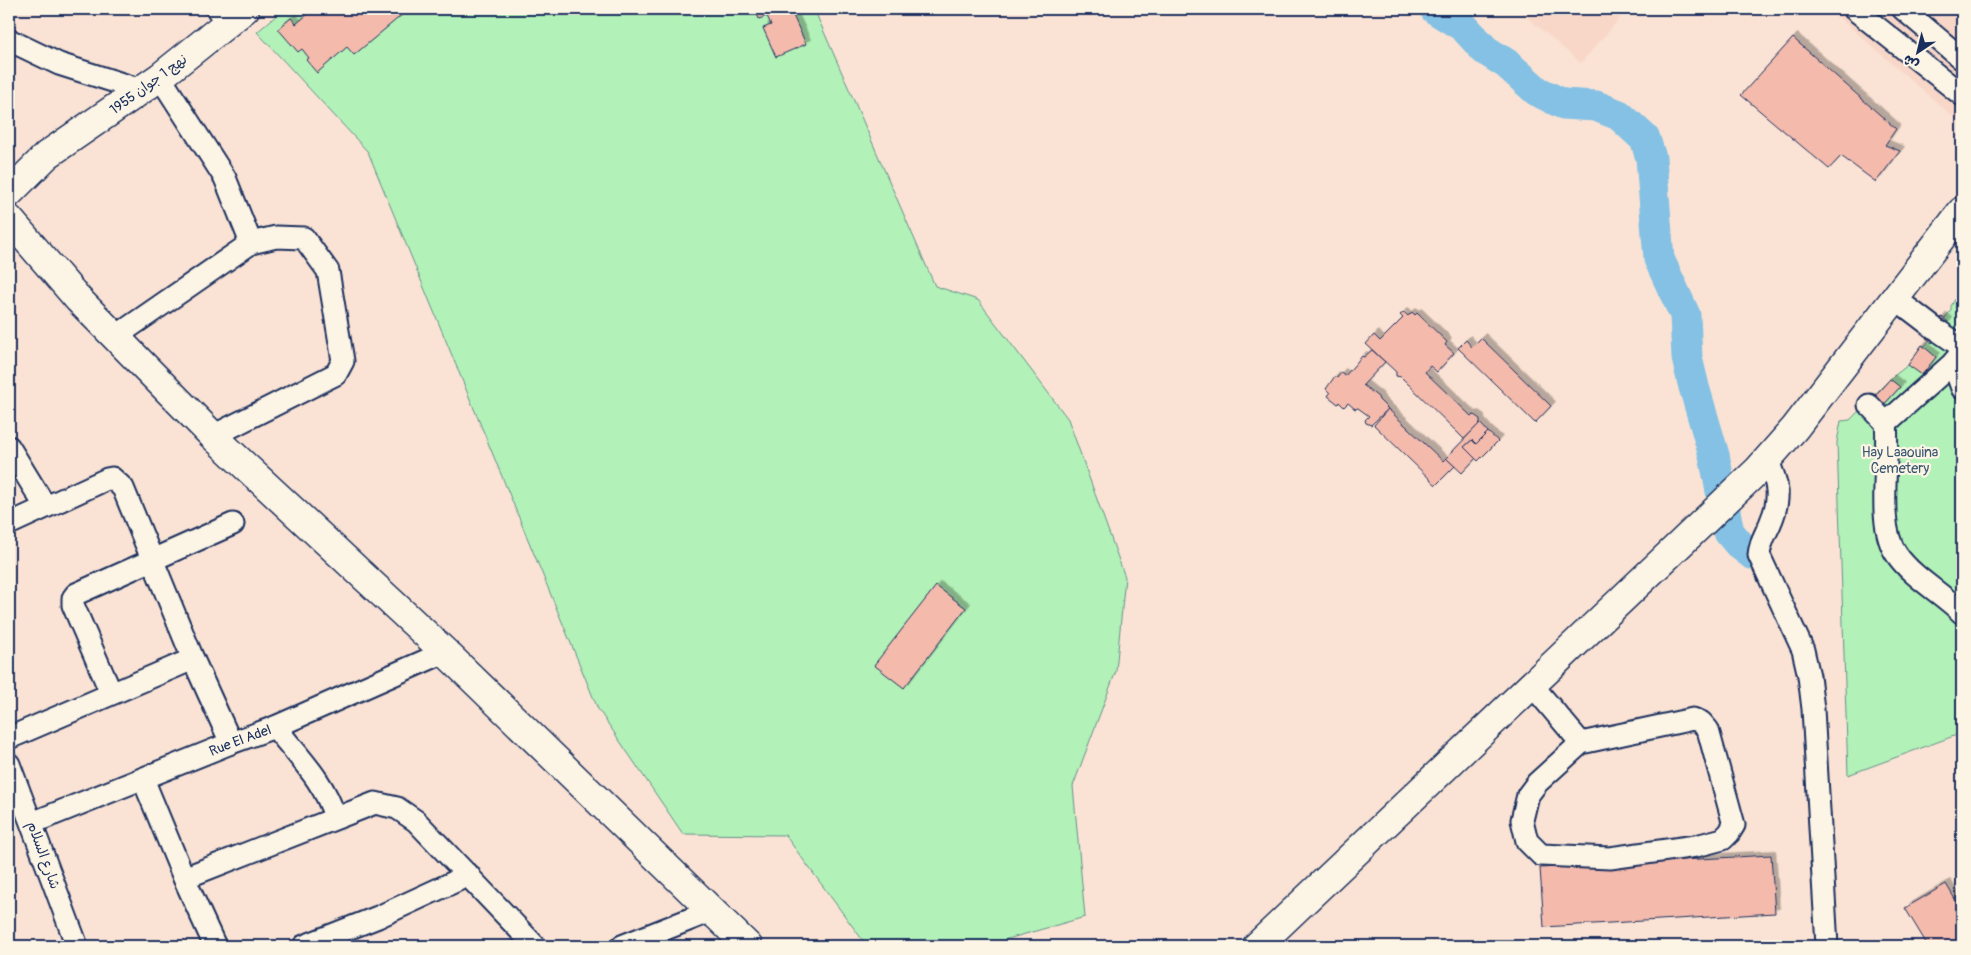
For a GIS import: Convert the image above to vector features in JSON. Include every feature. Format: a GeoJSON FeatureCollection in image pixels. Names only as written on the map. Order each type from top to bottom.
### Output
{"type":"FeatureCollection","features":[{"type":"Feature","properties":{"kind":"main road","name":"نهج 1 جوان 1955"},"geometry":{"type":"LineString","coordinates":[[9,173],[47,155],[151,84],[231,13]]}},
{"type":"Feature","properties":{"kind":"main road","name":"نهج 1 جوان 1955"},"geometry":{"type":"LineString","coordinates":[[9,192],[47,155]]}},
{"type":"Feature","properties":{"kind":"main road"},"geometry":{"type":"LineString","coordinates":[[1258,946],[1698,528],[1762,464],[1795,428],[1896,300],[1962,211]]}},
{"type":"Feature","properties":{"kind":"main road"},"geometry":{"type":"LineString","coordinates":[[9,219],[79,300],[213,436],[445,652],[748,946]]}},
{"type":"Feature","properties":{"kind":"main road"},"geometry":{"type":"LineString","coordinates":[[9,243],[79,300]]}},
{"type":"Feature","properties":{"kind":"street"},"geometry":{"type":"LineString","coordinates":[[1854,9],[1962,95]]}},
{"type":"Feature","properties":{"kind":"street"},"geometry":{"type":"LineString","coordinates":[[1903,9],[1962,60]]}},
{"type":"Feature","properties":{"kind":"street"},"geometry":{"type":"LineString","coordinates":[[9,40],[59,64],[151,84],[225,178],[251,243]]}},
{"type":"Feature","properties":{"kind":"street"},"geometry":{"type":"LineString","coordinates":[[115,337],[251,243],[276,237],[304,238],[328,271],[342,361],[336,374],[213,436]]}},
{"type":"Feature","properties":{"kind":"street"},"geometry":{"type":"LineString","coordinates":[[1896,300],[1952,342],[1962,388]]}},
{"type":"Feature","properties":{"kind":"street"},"geometry":{"type":"LineString","coordinates":[[1952,342],[1886,423],[1886,520],[1887,536],[1896,554],[1913,572],[1947,598],[1962,613]]}},
{"type":"Feature","properties":{"kind":"street"},"geometry":{"type":"LineString","coordinates":[[1869,405],[1886,423]]}},
{"type":"Feature","properties":{"kind":"street"},"geometry":{"type":"LineString","coordinates":[[9,447],[45,506]]}},
{"type":"Feature","properties":{"kind":"street"},"geometry":{"type":"LineString","coordinates":[[1762,464],[1776,478],[1778,491],[1776,512],[1760,545],[1759,555],[1803,650],[1809,676],[1813,709],[1827,946]]}},
{"type":"Feature","properties":{"kind":"street"},"geometry":{"type":"LineString","coordinates":[[9,524],[45,506],[112,478],[122,488],[193,659],[231,743]]}},
{"type":"Feature","properties":{"kind":"street"},"geometry":{"type":"LineString","coordinates":[[111,693],[74,605],[73,598],[76,594],[233,524]]}},
{"type":"Feature","properties":{"kind":"street","name":"Rue El Adel"},"geometry":{"type":"LineString","coordinates":[[32,823],[275,727],[445,652]]}},
{"type":"Feature","properties":{"kind":"street"},"geometry":{"type":"LineString","coordinates":[[9,738],[193,659]]}},
{"type":"Feature","properties":{"kind":"street"},"geometry":{"type":"LineString","coordinates":[[1532,685],[1581,742]]}},
{"type":"Feature","properties":{"kind":"street"},"geometry":{"type":"LineString","coordinates":[[1693,719],[1701,722],[1708,730],[1734,825],[1729,834],[1723,839],[1696,846],[1610,858],[1541,855],[1527,841],[1522,820],[1528,795],[1581,742],[1693,719]]}},
{"type":"Feature","properties":{"kind":"street"},"geometry":{"type":"LineString","coordinates":[[275,727],[321,786],[331,804],[335,818]]}},
{"type":"Feature","properties":{"kind":"street","name":"شارع السلام"},"geometry":{"type":"LineString","coordinates":[[9,764],[77,946]]}},
{"type":"Feature","properties":{"kind":"street"},"geometry":{"type":"LineString","coordinates":[[143,779],[184,878],[215,946]]}},
{"type":"Feature","properties":{"kind":"street"},"geometry":{"type":"LineString","coordinates":[[184,878],[375,803],[384,804],[397,808],[416,821],[535,946]]}},
{"type":"Feature","properties":{"kind":"street"},"geometry":{"type":"LineString","coordinates":[[304,946],[378,917],[469,875]]}},
{"type":"Feature","properties":{"kind":"street"},"geometry":{"type":"LineString","coordinates":[[622,946],[711,911]]}},
{"type":"Feature","properties":{"kind":"shaded area"},"geometry":{"type":"Polygon","coordinates":[[[1517,9],[1628,9],[1581,63],[1517,9]]]}},
{"type":"Feature","properties":{"kind":"shaded area"},"geometry":{"type":"Polygon","coordinates":[[[1829,9],[1962,9],[1962,113],[1957,120],[1829,9]]]}},
{"type":"Feature","properties":{"kind":"green space"},"geometry":{"type":"Polygon","coordinates":[[[284,9],[814,9],[935,286],[978,300],[1068,419],[1125,577],[1116,671],[1073,786],[1085,917],[983,946],[867,946],[785,835],[683,834],[598,709],[368,152],[257,32],[284,9]]]}},
{"type":"Feature","properties":{"kind":"green space","name":"Hay Laaouina Cemetery"},"geometry":{"type":"Polygon","coordinates":[[[1962,288],[1962,733],[1848,775],[1837,442],[1841,421],[1850,420],[1890,379],[1908,365],[1922,345],[1925,346],[1951,310],[1951,306],[1962,288]]]}},
{"type":"Feature","properties":{"kind":"building"},"geometry":{"type":"Polygon","coordinates":[[[314,9],[398,9],[403,14],[354,55],[347,47],[317,73],[306,60],[309,58],[302,49],[298,52],[278,29],[291,18],[296,24],[314,9]]]}},
{"type":"Feature","properties":{"kind":"building"},"geometry":{"type":"Polygon","coordinates":[[[755,9],[790,9],[806,44],[776,57],[763,28],[771,25],[767,16],[759,19],[755,9]]]}},
{"type":"Feature","properties":{"kind":"building"},"geometry":{"type":"Polygon","coordinates":[[[1793,38],[1896,129],[1885,145],[1900,151],[1876,182],[1841,156],[1829,169],[1741,95],[1793,38]]]}},
{"type":"Feature","properties":{"kind":"building"},"geometry":{"type":"Polygon","coordinates":[[[1404,312],[1408,316],[1412,312],[1415,315],[1417,313],[1447,342],[1445,345],[1454,353],[1437,372],[1430,366],[1425,372],[1471,416],[1474,415],[1480,419],[1480,423],[1464,439],[1401,377],[1396,376],[1396,372],[1366,344],[1374,335],[1380,341],[1403,318],[1400,315],[1404,312]]]}},
{"type":"Feature","properties":{"kind":"building"},"geometry":{"type":"Polygon","coordinates":[[[1942,317],[1948,322],[1932,343],[1926,338],[1942,317]]]}},
{"type":"Feature","properties":{"kind":"building"},"geometry":{"type":"Polygon","coordinates":[[[1481,338],[1551,406],[1535,423],[1458,348],[1466,340],[1472,347],[1481,338]]]}},
{"type":"Feature","properties":{"kind":"building"},"geometry":{"type":"Polygon","coordinates":[[[1922,345],[1936,357],[1922,375],[1908,365],[1922,345]]]}},
{"type":"Feature","properties":{"kind":"building"},"geometry":{"type":"Polygon","coordinates":[[[1372,350],[1385,362],[1363,385],[1378,397],[1388,409],[1371,425],[1366,423],[1365,420],[1369,416],[1348,403],[1344,407],[1339,402],[1338,404],[1328,396],[1330,393],[1326,389],[1335,376],[1337,378],[1341,373],[1345,376],[1362,356],[1364,357],[1372,350]]]}},
{"type":"Feature","properties":{"kind":"building"},"geometry":{"type":"Polygon","coordinates":[[[1890,379],[1900,387],[1881,408],[1871,400],[1890,379]]]}},
{"type":"Feature","properties":{"kind":"building"},"geometry":{"type":"Polygon","coordinates":[[[1388,409],[1443,461],[1446,458],[1455,466],[1436,485],[1374,425],[1388,409]]]}},
{"type":"Feature","properties":{"kind":"building"},"geometry":{"type":"Polygon","coordinates":[[[1480,423],[1488,432],[1476,444],[1472,440],[1464,447],[1476,458],[1462,473],[1446,458],[1480,423]]]}},
{"type":"Feature","properties":{"kind":"building"},"geometry":{"type":"Polygon","coordinates":[[[1488,432],[1498,441],[1478,461],[1464,447],[1472,440],[1476,444],[1488,432]]]}},
{"type":"Feature","properties":{"kind":"building"},"geometry":{"type":"Polygon","coordinates":[[[936,586],[966,608],[904,688],[874,665],[936,586]]]}},
{"type":"Feature","properties":{"kind":"building"},"geometry":{"type":"Polygon","coordinates":[[[1771,855],[1775,913],[1544,927],[1540,868],[1771,855]]]}},
{"type":"Feature","properties":{"kind":"building"},"geometry":{"type":"Polygon","coordinates":[[[1946,884],[1962,911],[1962,946],[1928,946],[1905,908],[1946,884]]]}},
{"type":"Feature","properties":{"kind":"waterway"},"geometry":{"type":"LineString","coordinates":[[1435,9],[1464,27],[1485,50],[1507,64],[1537,91],[1563,104],[1596,106],[1619,115],[1645,139],[1651,158],[1659,259],[1685,315],[1687,358],[1714,455],[1729,532],[1739,544],[1752,554]]}}]}
